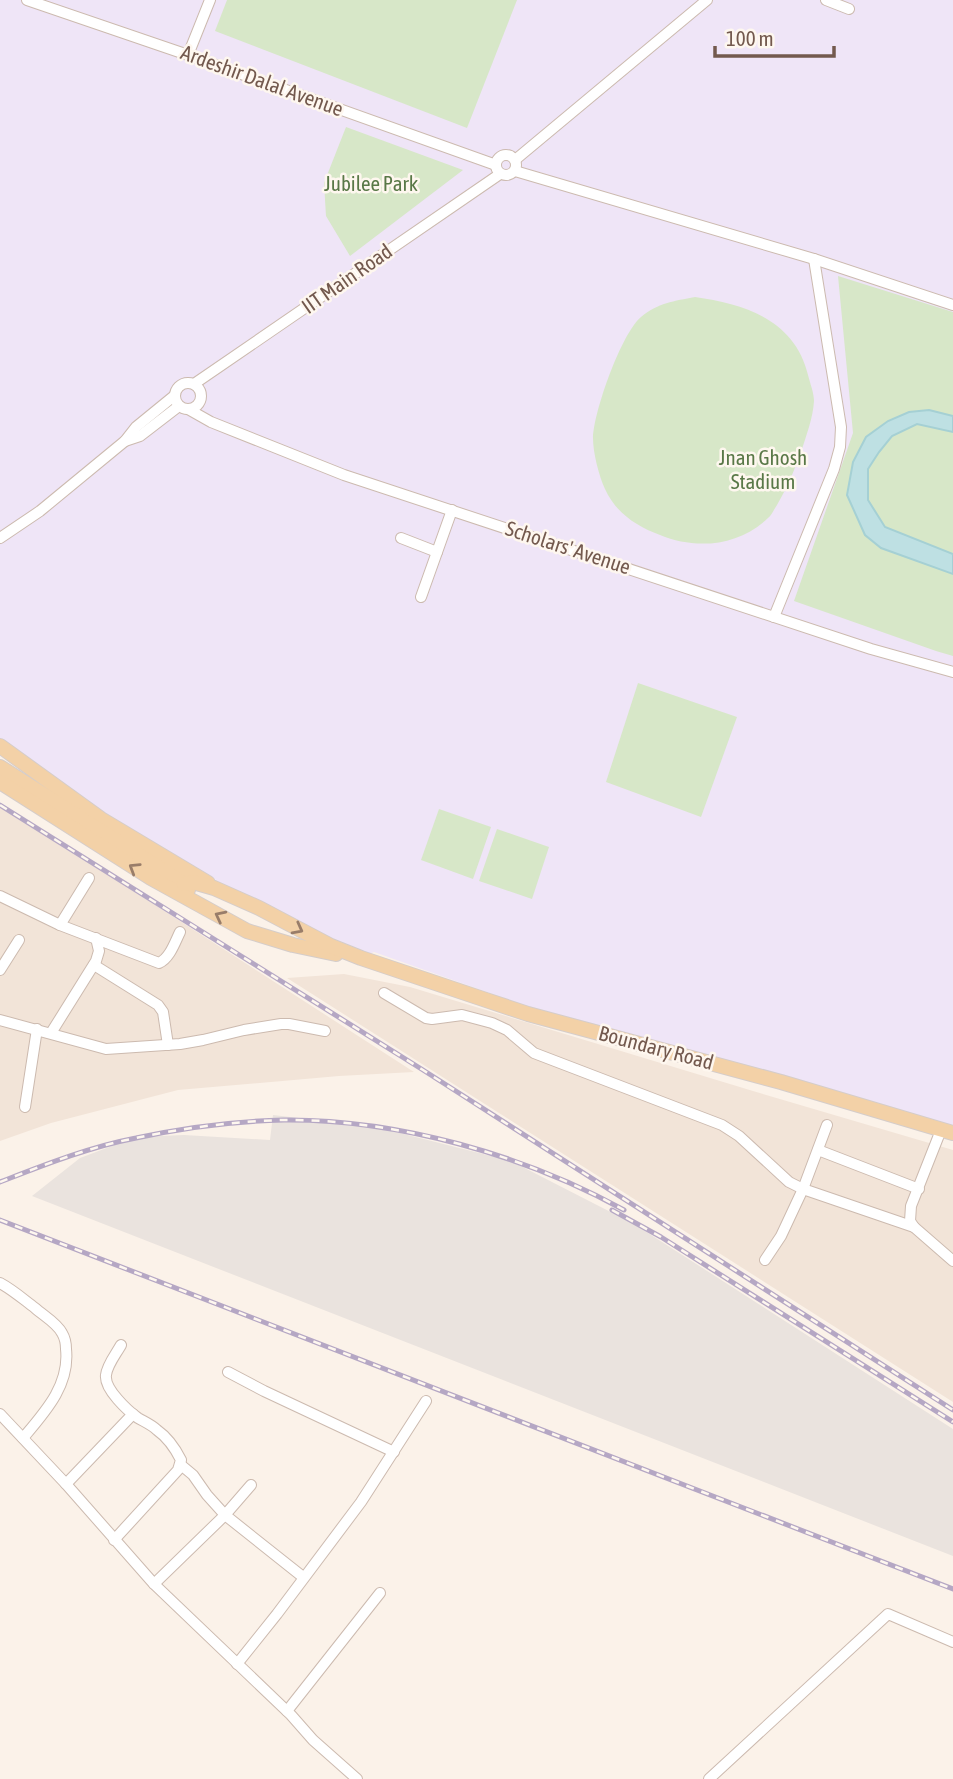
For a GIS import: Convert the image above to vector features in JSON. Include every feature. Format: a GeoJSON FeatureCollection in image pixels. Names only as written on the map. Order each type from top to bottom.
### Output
{"type":"FeatureCollection","features":[{"type":"Feature","properties":{"kind":"main road"},"geometry":{"type":"LineString","coordinates":[[0,746],[101,819],[202,878],[214,888]]}},
{"type":"Feature","properties":{"kind":"main road"},"geometry":{"type":"LineString","coordinates":[[0,767],[181,882],[193,902]]}},
{"type":"Feature","properties":{"kind":"main road","name":"Boundary Road"},"geometry":{"type":"LineString","coordinates":[[0,782],[151,878],[247,931],[293,945],[361,958]]}},
{"type":"Feature","properties":{"kind":"main road"},"geometry":{"type":"LineString","coordinates":[[181,882],[193,882],[214,888]]}},
{"type":"Feature","properties":{"kind":"main road","name":"Boundary Road"},"geometry":{"type":"LineString","coordinates":[[214,888],[331,946],[528,1014],[781,1082],[947,1131]]}},
{"type":"Feature","properties":{"kind":"main road"},"geometry":{"type":"LineString","coordinates":[[247,931],[259,908]]}},
{"type":"Feature","properties":{"kind":"street","name":"Ardeshir Dalal Avenue"},"geometry":{"type":"LineString","coordinates":[[27,0],[188,55],[498,169]]}},
{"type":"Feature","properties":{"kind":"street"},"geometry":{"type":"LineString","coordinates":[[188,55],[210,0]]}},
{"type":"Feature","properties":{"kind":"street"},"geometry":{"type":"LineString","coordinates":[[514,166],[510,156],[498,159],[498,169],[510,175],[514,166],[707,0]]}},
{"type":"Feature","properties":{"kind":"street"},"geometry":{"type":"LineString","coordinates":[[826,0],[849,9]]}},
{"type":"Feature","properties":{"kind":"street"},"geometry":{"type":"LineString","coordinates":[[514,166],[953,304]]}},
{"type":"Feature","properties":{"kind":"street","name":"IIT Main Road"},"geometry":{"type":"LineString","coordinates":[[194,384],[498,169]]}},
{"type":"Feature","properties":{"kind":"street"},"geometry":{"type":"LineString","coordinates":[[774,617],[834,469],[840,447],[841,427],[814,260]]}},
{"type":"Feature","properties":{"kind":"street"},"geometry":{"type":"LineString","coordinates":[[0,538],[40,511],[125,441],[140,436],[181,404],[196,406],[200,391],[194,384],[182,384],[176,389],[181,404]]}},
{"type":"Feature","properties":{"kind":"street","name":"Scholars' Avenue"},"geometry":{"type":"LineString","coordinates":[[181,404],[211,422],[344,475],[872,649],[953,672]]}},
{"type":"Feature","properties":{"kind":"street"},"geometry":{"type":"LineString","coordinates":[[421,597],[452,510]]}},
{"type":"Feature","properties":{"kind":"street"},"geometry":{"type":"LineString","coordinates":[[401,538],[437,551]]}},
{"type":"Feature","properties":{"kind":"street"},"geometry":{"type":"LineString","coordinates":[[60,925],[89,878]]}},
{"type":"Feature","properties":{"kind":"street"},"geometry":{"type":"LineString","coordinates":[[0,896],[60,925],[159,962],[163,962],[167,957],[180,932]]}},
{"type":"Feature","properties":{"kind":"street"},"geometry":{"type":"LineString","coordinates":[[51,1033],[94,965],[99,951],[96,938]]}},
{"type":"Feature","properties":{"kind":"street"},"geometry":{"type":"LineString","coordinates":[[0,970],[19,940]]}},
{"type":"Feature","properties":{"kind":"street"},"geometry":{"type":"LineString","coordinates":[[94,965],[158,1005],[163,1012],[168,1045]]}},
{"type":"Feature","properties":{"kind":"street"},"geometry":{"type":"LineString","coordinates":[[384,993],[426,1018],[462,1015],[500,1026],[534,1053],[722,1125],[739,1136],[789,1182],[803,1189],[914,1227]]}},
{"type":"Feature","properties":{"kind":"street"},"geometry":{"type":"LineString","coordinates":[[0,1020],[106,1049],[203,1041],[281,1024],[325,1031]]}},
{"type":"Feature","properties":{"kind":"street"},"geometry":{"type":"LineString","coordinates":[[25,1107],[37,1029]]}},
{"type":"Feature","properties":{"kind":"street"},"geometry":{"type":"LineString","coordinates":[[765,1260],[785,1228],[803,1189],[827,1125]]}},
{"type":"Feature","properties":{"kind":"street"},"geometry":{"type":"LineString","coordinates":[[947,1131],[919,1189],[909,1221],[953,1264]]}},
{"type":"Feature","properties":{"kind":"street"},"geometry":{"type":"LineString","coordinates":[[818,1150],[919,1189]]}},
{"type":"Feature","properties":{"kind":"street"},"geometry":{"type":"LineString","coordinates":[[0,1283],[9,1287],[55,1325],[66,1342],[64,1378],[50,1404],[23,1438]]}},
{"type":"Feature","properties":{"kind":"street"},"geometry":{"type":"LineString","coordinates":[[114,1540],[181,1465],[178,1454],[162,1434],[133,1414],[111,1391],[105,1377],[121,1345]]}},
{"type":"Feature","properties":{"kind":"street"},"geometry":{"type":"LineString","coordinates":[[228,1372],[394,1452]]}},
{"type":"Feature","properties":{"kind":"street"},"geometry":{"type":"LineString","coordinates":[[237,1664],[360,1502],[426,1401]]}},
{"type":"Feature","properties":{"kind":"street"},"geometry":{"type":"LineString","coordinates":[[0,1414],[154,1584],[356,1779]]}},
{"type":"Feature","properties":{"kind":"street"},"geometry":{"type":"LineString","coordinates":[[66,1484],[133,1414]]}},
{"type":"Feature","properties":{"kind":"street"},"geometry":{"type":"LineString","coordinates":[[181,1465],[193,1475],[225,1514],[303,1577]]}},
{"type":"Feature","properties":{"kind":"street"},"geometry":{"type":"LineString","coordinates":[[154,1584],[251,1485]]}},
{"type":"Feature","properties":{"kind":"street"},"geometry":{"type":"LineString","coordinates":[[287,1710],[380,1593]]}},
{"type":"Feature","properties":{"kind":"street"},"geometry":{"type":"LineString","coordinates":[[709,1779],[888,1614],[953,1642]]}},
{"type":"Feature","properties":{"kind":"shaded area"},"geometry":{"type":"Polygon","coordinates":[[[0,0],[953,0],[953,1130],[522,1007],[518,1003],[374,952],[366,955],[325,939],[144,841],[0,742],[0,0]]]}},
{"type":"Feature","properties":{"kind":"shaded area"},"geometry":{"type":"Polygon","coordinates":[[[0,805],[414,1072],[178,1090],[51,1123],[0,1141],[0,805]]]}},
{"type":"Feature","properties":{"kind":"shaded area"},"geometry":{"type":"Polygon","coordinates":[[[344,974],[410,987],[953,1150],[953,1402],[287,978],[344,974]]]}},
{"type":"Feature","properties":{"kind":"shaded area"},"geometry":{"type":"Polygon","coordinates":[[[273,1115],[376,1127],[511,1161],[634,1224],[953,1429],[953,1556],[32,1196],[80,1158],[136,1137],[184,1135],[270,1140],[273,1115]]]}},
{"type":"Feature","properties":{"kind":"green space"},"geometry":{"type":"Polygon","coordinates":[[[227,0],[517,0],[467,128],[215,31],[227,0]]]}},
{"type":"Feature","properties":{"kind":"green space","name":"Jubilee Park"},"geometry":{"type":"Polygon","coordinates":[[[346,127],[463,170],[350,256],[326,216],[324,183],[346,127]]]}},
{"type":"Feature","properties":{"kind":"green space"},"geometry":{"type":"Polygon","coordinates":[[[838,276],[953,312],[953,656],[794,601],[853,433],[838,276]]]}},
{"type":"Feature","properties":{"kind":"green space","name":"Jnan Ghosh Stadium"},"geometry":{"type":"Polygon","coordinates":[[[695,297],[749,310],[780,328],[801,356],[814,401],[811,420],[798,459],[771,515],[744,535],[717,543],[702,544],[660,535],[635,523],[621,512],[603,484],[593,438],[598,410],[610,374],[633,326],[641,317],[666,303],[695,297]]]}},
{"type":"Feature","properties":{"kind":"green space"},"geometry":{"type":"Polygon","coordinates":[[[638,683],[737,717],[701,817],[606,782],[638,683]]]}},
{"type":"Feature","properties":{"kind":"green space"},"geometry":{"type":"Polygon","coordinates":[[[439,809],[491,827],[473,879],[421,860],[439,809]]]}},
{"type":"Feature","properties":{"kind":"green space"},"geometry":{"type":"Polygon","coordinates":[[[497,829],[549,847],[532,899],[479,881],[497,829]]]}},
{"type":"Feature","properties":{"kind":"water"},"geometry":{"type":"Polygon","coordinates":[[[929,410],[953,416],[953,432],[917,424],[892,436],[868,469],[868,500],[885,527],[953,554],[953,574],[881,548],[865,535],[847,495],[853,462],[866,437],[888,421],[909,412],[929,410]]]}},
{"type":"Feature","properties":{"kind":"railway"},"geometry":{"type":"LineString","coordinates":[[0,805],[423,1070],[953,1410]]}},
{"type":"Feature","properties":{"kind":"railway"},"geometry":{"type":"LineString","coordinates":[[0,1182],[84,1151],[154,1134],[248,1122],[327,1121],[415,1134],[503,1157],[586,1190],[624,1210]]}},
{"type":"Feature","properties":{"kind":"railway"},"geometry":{"type":"LineString","coordinates":[[612,1210],[661,1237],[953,1422]]}},
{"type":"Feature","properties":{"kind":"railway"},"geometry":{"type":"LineString","coordinates":[[0,1220],[953,1589]]}}]}
